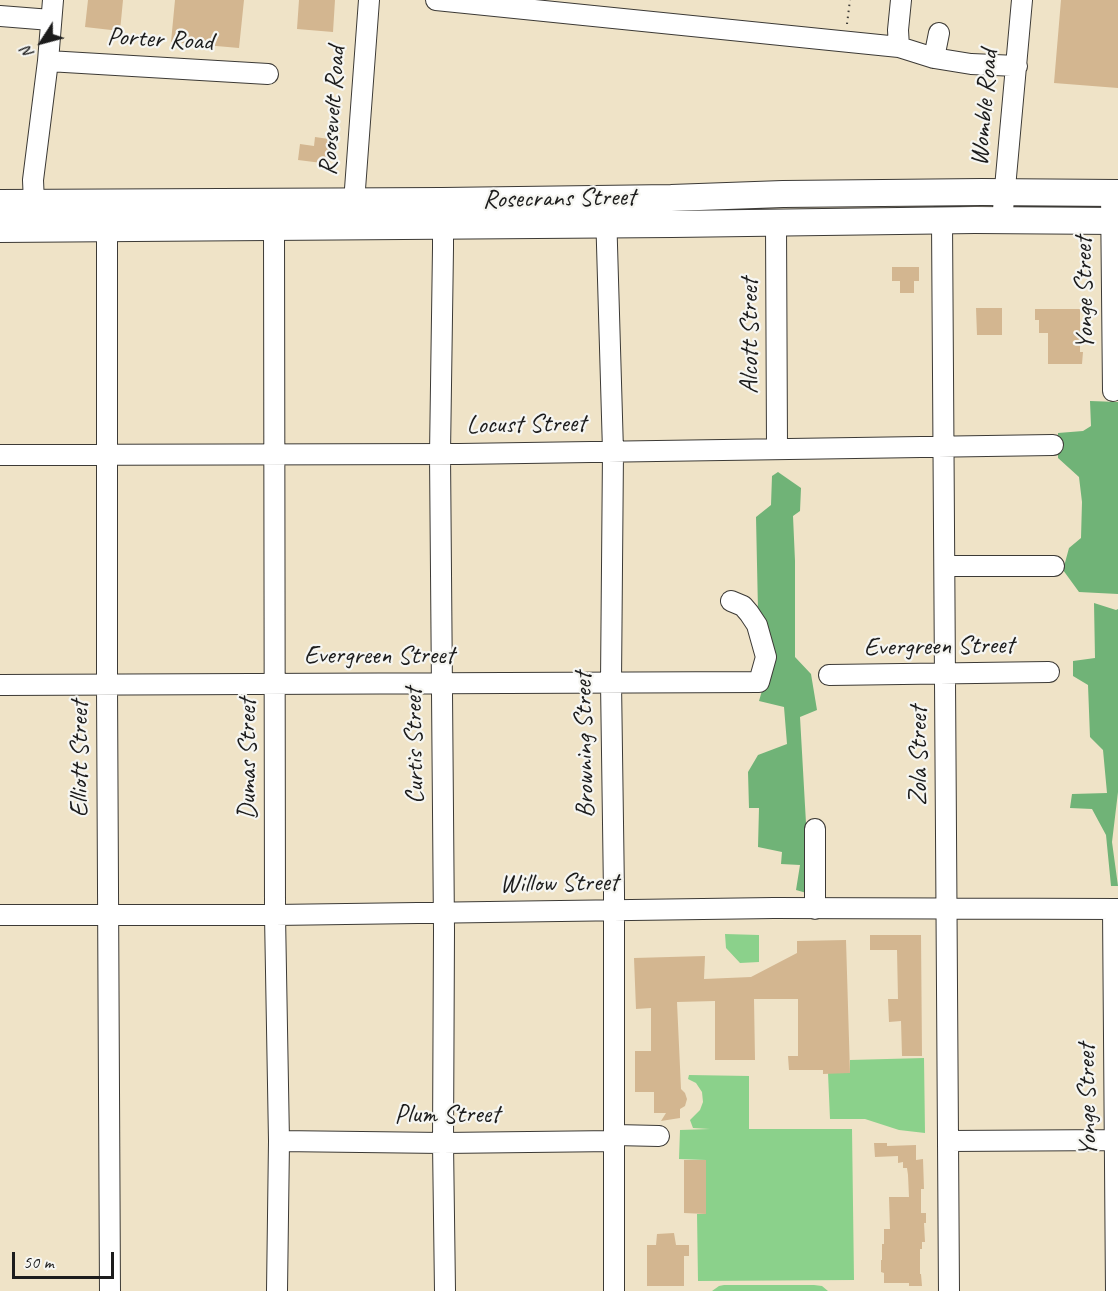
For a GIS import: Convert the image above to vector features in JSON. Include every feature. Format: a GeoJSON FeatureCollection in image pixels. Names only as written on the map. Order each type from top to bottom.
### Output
{"type":"FeatureCollection","features":[{"type":"Feature","properties":{"kind":"main road","name":"Rosecrans Street"},"geometry":{"type":"LineString","coordinates":[[442,214],[606,199],[783,194],[1115,193]]}},
{"type":"Feature","properties":{"kind":"main road","name":"Rosecrans Street"},"geometry":{"type":"LineString","coordinates":[[0,203],[442,214],[606,225],[1114,221]]}},
{"type":"Feature","properties":{"kind":"main road","name":"Rosecrans Street"},"geometry":{"type":"LineString","coordinates":[[0,229],[274,227],[353,213]]}},
{"type":"Feature","properties":{"kind":"street"},"geometry":{"type":"LineString","coordinates":[[34,203],[33,180],[53,0]]}},
{"type":"Feature","properties":{"kind":"street","name":"Roosevelt Road"},"geometry":{"type":"LineString","coordinates":[[353,213],[369,0]]}},
{"type":"Feature","properties":{"kind":"street"},"geometry":{"type":"LineString","coordinates":[[436,0],[474,4],[514,4],[899,47],[934,58],[971,64],[1017,66]]}},
{"type":"Feature","properties":{"kind":"street"},"geometry":{"type":"LineString","coordinates":[[899,47],[901,0]]}},
{"type":"Feature","properties":{"kind":"street","name":"Womble Road"},"geometry":{"type":"LineString","coordinates":[[1002,221],[1022,0]]}},
{"type":"Feature","properties":{"kind":"street"},"geometry":{"type":"LineString","coordinates":[[0,16],[51,20]]}},
{"type":"Feature","properties":{"kind":"street"},"geometry":{"type":"LineString","coordinates":[[934,58],[939,33]]}},
{"type":"Feature","properties":{"kind":"street","name":"Porter Road"},"geometry":{"type":"LineString","coordinates":[[48,61],[268,74]]}},
{"type":"Feature","properties":{"kind":"street","name":"Yonge Street"},"geometry":{"type":"LineString","coordinates":[[1113,391],[1115,193]]}},
{"type":"Feature","properties":{"kind":"street","name":"Browning Street"},"geometry":{"type":"LineString","coordinates":[[606,199],[613,451],[611,682],[614,911],[614,1291]]}},
{"type":"Feature","properties":{"kind":"street","name":"Curtis Street"},"geometry":{"type":"LineString","coordinates":[[442,214],[440,454],[445,1291]]}},
{"type":"Feature","properties":{"kind":"street","name":"Zola Street"},"geometry":{"type":"LineString","coordinates":[[942,221],[949,1291]]}},
{"type":"Feature","properties":{"kind":"street","name":"Alcott Street"},"geometry":{"type":"LineString","coordinates":[[776,223],[777,448]]}},
{"type":"Feature","properties":{"kind":"street","name":"Dumas Street"},"geometry":{"type":"LineString","coordinates":[[274,227],[275,915],[279,1141],[277,1291]]}},
{"type":"Feature","properties":{"kind":"street","name":"Elliott Street"},"geometry":{"type":"LineString","coordinates":[[107,228],[107,915],[110,1291]]}},
{"type":"Feature","properties":{"kind":"street","name":"Locust Street"},"geometry":{"type":"LineString","coordinates":[[0,456],[440,454],[1053,445]]}},
{"type":"Feature","properties":{"kind":"street"},"geometry":{"type":"LineString","coordinates":[[945,566],[1054,566]]}},
{"type":"Feature","properties":{"kind":"street","name":"Evergreen Street"},"geometry":{"type":"LineString","coordinates":[[0,685],[759,682],[766,657],[757,625],[743,606],[731,601]]}},
{"type":"Feature","properties":{"kind":"street","name":"Evergreen Street"},"geometry":{"type":"LineString","coordinates":[[829,675],[1049,672]]}},
{"type":"Feature","properties":{"kind":"street"},"geometry":{"type":"LineString","coordinates":[[815,829],[815,909]]}},
{"type":"Feature","properties":{"kind":"street","name":"Yonge Street"},"geometry":{"type":"LineString","coordinates":[[1115,909],[1116,1291]]}},
{"type":"Feature","properties":{"kind":"street","name":"Willow Street"},"geometry":{"type":"LineString","coordinates":[[0,915],[1115,909]]}},
{"type":"Feature","properties":{"kind":"street","name":"Plum Street"},"geometry":{"type":"LineString","coordinates":[[279,1141],[443,1143],[659,1136]]}},
{"type":"Feature","properties":{"kind":"street"},"geometry":{"type":"LineString","coordinates":[[948,1141],[1116,1140]]}},
{"type":"Feature","properties":{"kind":"path"},"geometry":{"type":"LineString","coordinates":[[847,27],[850,0]]}},
{"type":"Feature","properties":{"kind":"green space"},"geometry":{"type":"Polygon","coordinates":[[[1090,401],[1118,402],[1118,594],[1079,592],[1063,570],[1069,548],[1081,538],[1082,502],[1079,477],[1058,458],[1058,433],[1083,431],[1091,426],[1090,401]]]}},
{"type":"Feature","properties":{"kind":"green space"},"geometry":{"type":"Polygon","coordinates":[[[778,472],[801,488],[800,511],[793,516],[795,657],[811,674],[817,710],[800,717],[810,894],[796,890],[800,865],[781,864],[782,852],[758,847],[759,808],[749,808],[748,772],[758,755],[787,744],[784,707],[759,701],[770,663],[758,611],[756,517],[771,505],[772,476],[778,472]]]}},
{"type":"Feature","properties":{"kind":"green space"},"geometry":{"type":"Polygon","coordinates":[[[1094,603],[1118,609],[1118,792],[1112,842],[1118,886],[1111,886],[1106,835],[1092,809],[1070,808],[1072,794],[1107,793],[1103,750],[1090,737],[1088,685],[1073,676],[1073,661],[1095,658],[1094,603]]]}},
{"type":"Feature","properties":{"kind":"green space"},"geometry":{"type":"Polygon","coordinates":[[[725,934],[759,935],[759,962],[740,963],[726,948],[725,934]]]}},
{"type":"Feature","properties":{"kind":"green space"},"geometry":{"type":"Polygon","coordinates":[[[924,1058],[925,1133],[899,1130],[865,1119],[830,1119],[828,1073],[850,1073],[850,1060],[924,1058]]]}},
{"type":"Feature","properties":{"kind":"green space"},"geometry":{"type":"Polygon","coordinates":[[[689,1075],[749,1076],[749,1129],[852,1129],[854,1280],[698,1281],[697,1214],[706,1214],[706,1160],[679,1159],[680,1130],[710,1129],[693,1128],[690,1120],[700,1110],[703,1102],[702,1092],[696,1083],[688,1079],[689,1075]]]}},
{"type":"Feature","properties":{"kind":"green space"},"geometry":{"type":"Polygon","coordinates":[[[724,1285],[814,1285],[822,1286],[828,1291],[712,1291],[724,1285]]]}},
{"type":"Feature","properties":{"kind":"building"},"geometry":{"type":"Polygon","coordinates":[[[88,0],[123,0],[120,31],[85,27],[88,0]]]}},
{"type":"Feature","properties":{"kind":"building"},"geometry":{"type":"Polygon","coordinates":[[[175,0],[244,0],[239,48],[171,42],[175,0]]]}},
{"type":"Feature","properties":{"kind":"building"},"geometry":{"type":"Polygon","coordinates":[[[299,0],[335,0],[333,32],[297,29],[299,0]]]}},
{"type":"Feature","properties":{"kind":"building"},"geometry":{"type":"Polygon","coordinates":[[[1061,0],[1118,0],[1118,88],[1054,83],[1061,0]]]}},
{"type":"Feature","properties":{"kind":"building"},"geometry":{"type":"Polygon","coordinates":[[[315,137],[336,140],[335,154],[331,153],[330,164],[298,160],[300,144],[314,146],[315,137]]]}},
{"type":"Feature","properties":{"kind":"building"},"geometry":{"type":"Polygon","coordinates":[[[892,267],[919,267],[919,281],[914,281],[914,293],[900,293],[900,281],[892,281],[892,267]]]}},
{"type":"Feature","properties":{"kind":"building"},"geometry":{"type":"Polygon","coordinates":[[[976,308],[1002,308],[1002,335],[977,335],[976,308]]]}},
{"type":"Feature","properties":{"kind":"building"},"geometry":{"type":"Polygon","coordinates":[[[1035,309],[1080,309],[1082,364],[1048,364],[1048,333],[1039,333],[1039,320],[1035,320],[1035,309]]]}},
{"type":"Feature","properties":{"kind":"building"},"geometry":{"type":"Polygon","coordinates":[[[870,935],[921,935],[922,1056],[902,1056],[901,1021],[889,1022],[888,999],[898,999],[897,950],[870,950],[870,935]]]}},
{"type":"Feature","properties":{"kind":"building"},"geometry":{"type":"Polygon","coordinates":[[[846,940],[850,1073],[823,1074],[823,1070],[789,1070],[788,1056],[798,1056],[798,999],[754,999],[755,1060],[715,1060],[715,1001],[677,1002],[681,1089],[687,1099],[685,1106],[680,1109],[680,1118],[661,1121],[666,1113],[654,1113],[654,1092],[635,1092],[635,1051],[651,1051],[651,1008],[636,1009],[634,958],[705,956],[704,979],[751,977],[797,953],[797,941],[846,940]]]}},
{"type":"Feature","properties":{"kind":"building"},"geometry":{"type":"Polygon","coordinates":[[[874,1143],[887,1143],[887,1146],[916,1145],[916,1160],[923,1159],[924,1189],[921,1189],[921,1213],[926,1213],[926,1223],[924,1223],[925,1242],[922,1242],[922,1249],[920,1249],[922,1286],[909,1286],[909,1283],[884,1283],[881,1260],[884,1229],[890,1229],[889,1197],[909,1197],[908,1175],[907,1168],[903,1168],[903,1162],[898,1163],[898,1156],[875,1157],[874,1143]]]}},
{"type":"Feature","properties":{"kind":"building"},"geometry":{"type":"Polygon","coordinates":[[[684,1160],[706,1160],[706,1214],[684,1213],[684,1160]]]}},
{"type":"Feature","properties":{"kind":"building"},"geometry":{"type":"Polygon","coordinates":[[[674,1233],[676,1245],[689,1245],[689,1256],[684,1256],[684,1286],[647,1286],[647,1245],[656,1245],[657,1234],[674,1233]]]}}]}
